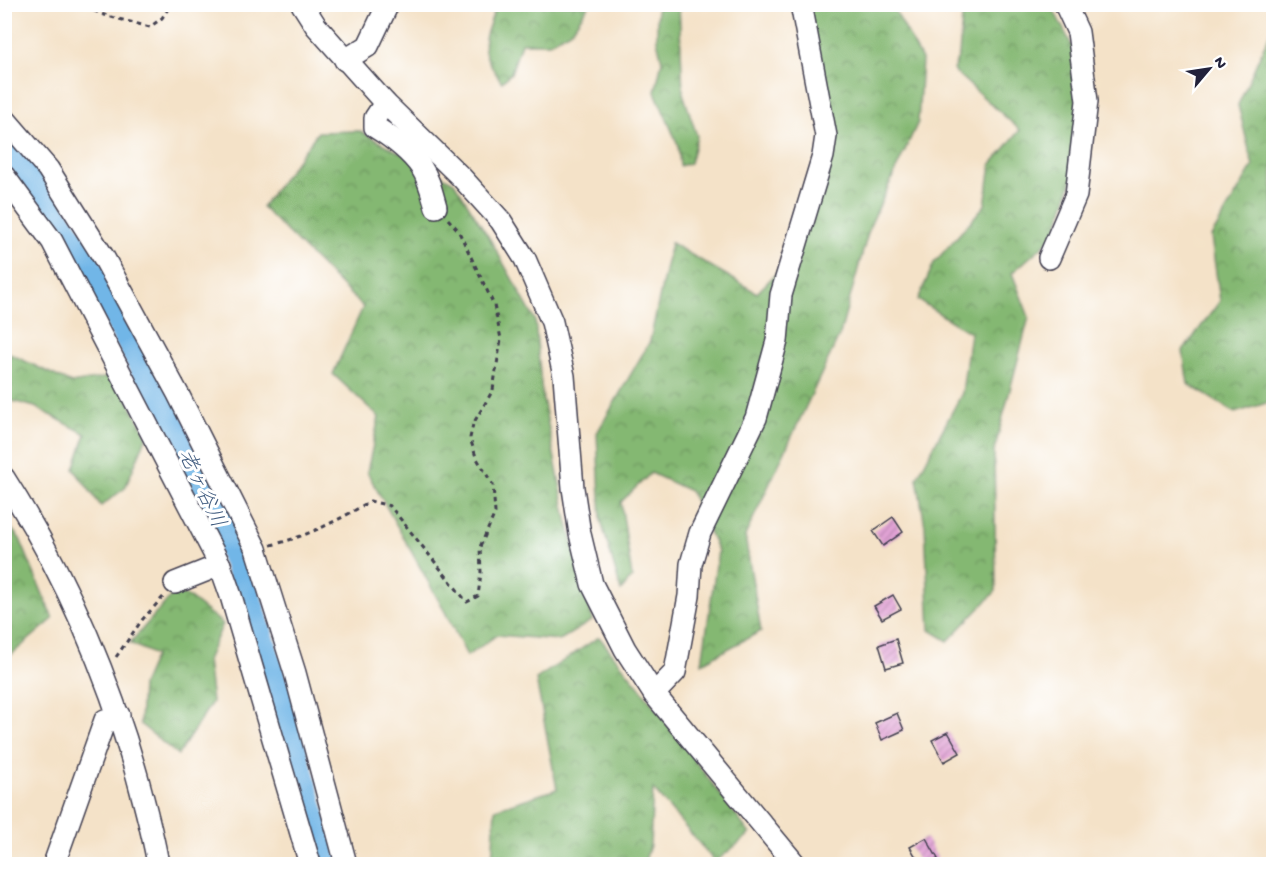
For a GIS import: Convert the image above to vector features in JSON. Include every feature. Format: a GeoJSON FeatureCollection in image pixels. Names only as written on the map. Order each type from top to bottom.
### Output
{"type":"FeatureCollection","features":[{"type":"Feature","properties":{"kind":"street"},"geometry":{"type":"LineString","coordinates":[[302,4],[316,26],[345,60],[385,103],[462,178],[501,221],[525,259],[552,322],[564,376],[573,489],[580,534],[592,584],[625,649],[654,694],[795,864]]}},
{"type":"Feature","properties":{"kind":"street"},"geometry":{"type":"LineString","coordinates":[[345,60],[369,46],[388,4]]}},
{"type":"Feature","properties":{"kind":"street"},"geometry":{"type":"LineString","coordinates":[[654,694],[675,672],[689,596],[692,564],[700,533],[756,418],[777,341],[781,295],[823,156],[826,136],[801,4]]}},
{"type":"Feature","properties":{"kind":"street"},"geometry":{"type":"LineString","coordinates":[[1049,258],[1076,195],[1087,101],[1078,32],[1065,4]]}},
{"type":"Feature","properties":{"kind":"street"},"geometry":{"type":"LineString","coordinates":[[385,103],[375,118],[375,127],[389,136],[421,166],[436,207]]}},
{"type":"Feature","properties":{"kind":"street"},"geometry":{"type":"LineString","coordinates":[[4,118],[48,169],[104,258],[178,394],[256,549],[295,673],[346,864]]}},
{"type":"Feature","properties":{"kind":"street"},"geometry":{"type":"LineString","coordinates":[[4,176],[52,241],[220,565],[310,864]]}},
{"type":"Feature","properties":{"kind":"street"},"geometry":{"type":"LineString","coordinates":[[4,478],[18,499],[72,599],[104,673],[119,715],[154,839],[158,864]]}},
{"type":"Feature","properties":{"kind":"street"},"geometry":{"type":"LineString","coordinates":[[175,583],[220,565]]}},
{"type":"Feature","properties":{"kind":"street"},"geometry":{"type":"LineString","coordinates":[[54,864],[105,720],[119,715]]}},
{"type":"Feature","properties":{"kind":"path"},"geometry":{"type":"LineString","coordinates":[[12,4],[15,7],[25,4]]}},
{"type":"Feature","properties":{"kind":"path"},"geometry":{"type":"LineString","coordinates":[[77,4],[107,16],[150,27],[162,18],[171,4]]}},
{"type":"Feature","properties":{"kind":"path"},"geometry":{"type":"LineString","coordinates":[[256,549],[285,542],[344,517],[370,501],[390,506],[467,602],[478,596],[481,573],[480,548],[495,513],[493,484],[476,457],[470,438],[473,424],[493,390],[501,339],[494,305],[458,230],[436,207]]}},
{"type":"Feature","properties":{"kind":"path"},"geometry":{"type":"LineString","coordinates":[[104,673],[142,620],[175,583]]}},
{"type":"Feature","properties":{"kind":"green space"},"geometry":{"type":"Polygon","coordinates":[[[496,4],[589,5],[572,30],[549,43],[521,43],[511,73],[502,82],[488,60],[484,45],[496,4]]]}},
{"type":"Feature","properties":{"kind":"green space"},"geometry":{"type":"Polygon","coordinates":[[[657,5],[679,5],[683,93],[697,136],[690,163],[680,166],[678,145],[655,92],[662,61],[657,40],[657,5]]]}},
{"type":"Feature","properties":{"kind":"green space"},"geometry":{"type":"Polygon","coordinates":[[[805,5],[892,5],[922,60],[918,122],[870,226],[840,334],[745,536],[761,631],[702,663],[718,551],[690,491],[651,473],[621,502],[632,577],[621,591],[601,521],[597,433],[650,341],[671,243],[757,293],[789,260],[833,141],[805,5]]]}},
{"type":"Feature","properties":{"kind":"green space"},"geometry":{"type":"Polygon","coordinates":[[[963,5],[1051,5],[1098,96],[1055,235],[1012,273],[1029,317],[994,451],[996,591],[948,641],[930,630],[925,526],[917,478],[962,393],[970,333],[918,300],[934,263],[985,205],[991,165],[1020,130],[953,70],[959,55],[963,5]]]}},
{"type":"Feature","properties":{"kind":"green space"},"geometry":{"type":"Polygon","coordinates":[[[1273,26],[1273,401],[1235,413],[1188,384],[1183,351],[1220,301],[1211,237],[1253,166],[1238,105],[1273,26]]]}},
{"type":"Feature","properties":{"kind":"green space"},"geometry":{"type":"Polygon","coordinates":[[[360,131],[454,182],[491,241],[535,320],[542,394],[567,520],[593,620],[560,640],[497,635],[467,656],[367,472],[379,417],[333,374],[363,307],[262,207],[318,132],[360,131]]]}},
{"type":"Feature","properties":{"kind":"green space"},"geometry":{"type":"Polygon","coordinates":[[[4,351],[71,383],[115,376],[147,436],[125,488],[101,506],[74,469],[86,434],[35,407],[5,399],[4,351]]]}},
{"type":"Feature","properties":{"kind":"green space"},"geometry":{"type":"Polygon","coordinates":[[[4,520],[20,539],[53,619],[5,660],[4,520]]]}},
{"type":"Feature","properties":{"kind":"green space"},"geometry":{"type":"Polygon","coordinates":[[[173,594],[186,595],[223,624],[207,660],[212,702],[178,755],[140,724],[142,685],[155,655],[130,643],[173,594]]]}},
{"type":"Feature","properties":{"kind":"green space"},"geometry":{"type":"Polygon","coordinates":[[[599,637],[750,834],[715,862],[653,789],[650,845],[644,864],[492,864],[495,809],[557,789],[536,679],[599,637]]]}},
{"type":"Feature","properties":{"kind":"building"},"geometry":{"type":"Polygon","coordinates":[[[893,517],[903,532],[883,546],[873,531],[893,517]]]}},
{"type":"Feature","properties":{"kind":"building"},"geometry":{"type":"Polygon","coordinates":[[[893,595],[901,609],[882,619],[874,606],[893,595]]]}},
{"type":"Feature","properties":{"kind":"building"},"geometry":{"type":"Polygon","coordinates":[[[896,639],[903,663],[886,668],[879,645],[896,639]]]}},
{"type":"Feature","properties":{"kind":"building"},"geometry":{"type":"Polygon","coordinates":[[[897,713],[904,730],[882,740],[875,723],[897,713]]]}},
{"type":"Feature","properties":{"kind":"building"},"geometry":{"type":"Polygon","coordinates":[[[948,732],[960,753],[944,762],[932,740],[948,732]]]}},
{"type":"Feature","properties":{"kind":"building"},"geometry":{"type":"Polygon","coordinates":[[[926,838],[938,859],[928,864],[920,864],[910,847],[926,838]]]}},
{"type":"Feature","properties":{"kind":"waterway","name":"老ヶ谷川"},"geometry":{"type":"LineString","coordinates":[[4,146],[24,169],[88,263],[218,513],[240,572],[275,682],[326,864]]}}]}
